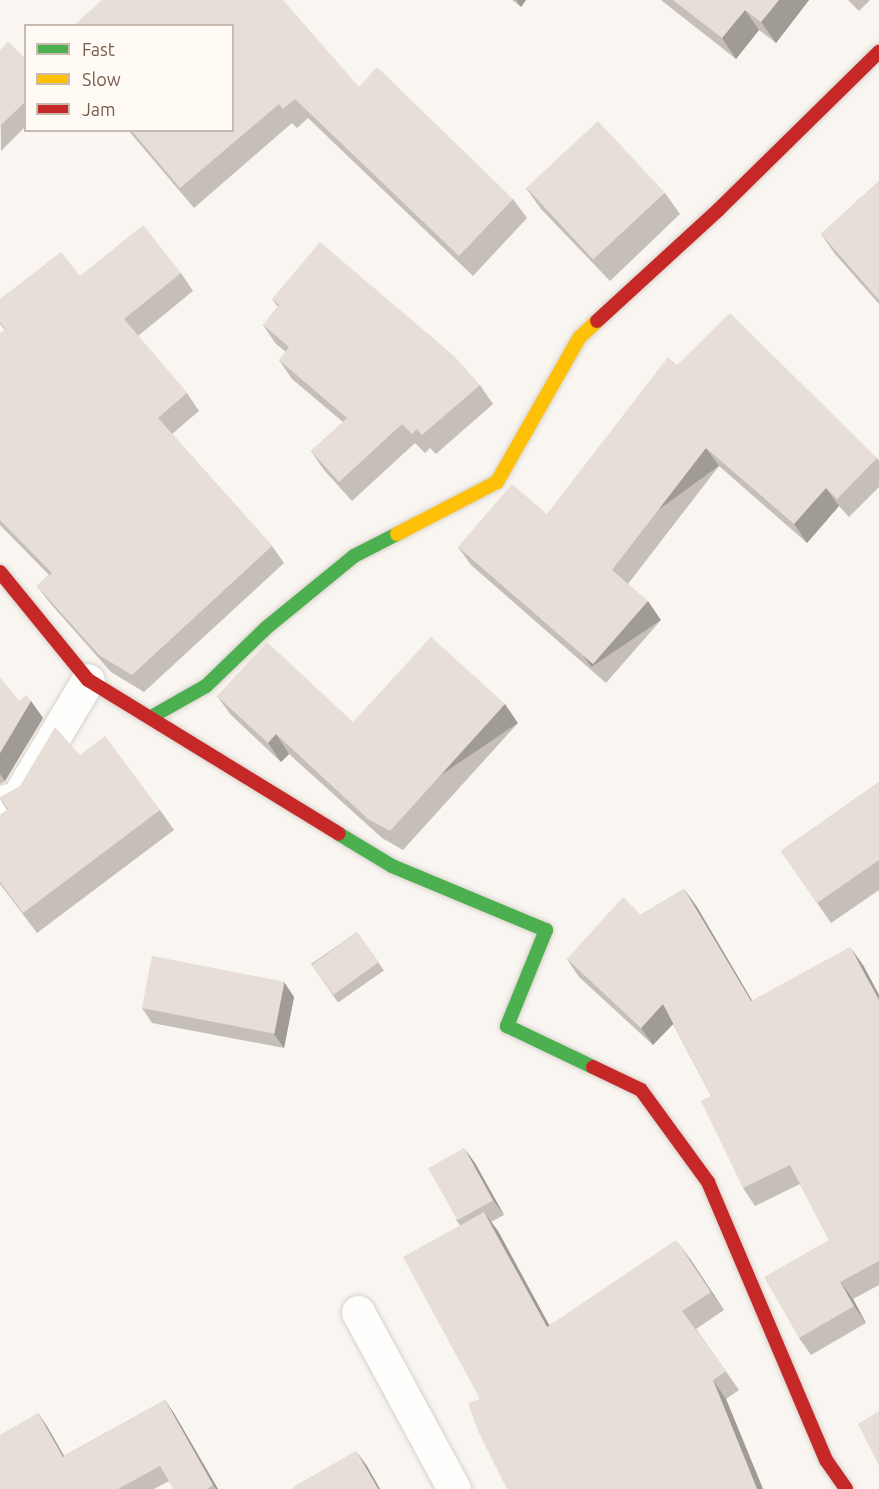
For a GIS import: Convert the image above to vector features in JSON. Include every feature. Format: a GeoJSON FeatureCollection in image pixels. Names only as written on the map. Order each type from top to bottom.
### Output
{"type":"FeatureCollection","features":[{"type":"Feature","properties":{"kind":"street"},"geometry":{"type":"LineString","coordinates":[[153,716],[206,686],[266,628],[354,556],[497,482],[579,338],[718,210],[879,52]]}},
{"type":"Feature","properties":{"kind":"street"},"geometry":{"type":"LineString","coordinates":[[0,572],[88,680],[153,716],[392,866],[546,930],[507,1026],[641,1090],[708,1182],[826,1460],[846,1489]]}},
{"type":"Feature","properties":{"kind":"street"},"geometry":{"type":"LineString","coordinates":[[0,803],[18,797],[88,680]]}},
{"type":"Feature","properties":{"kind":"street"},"geometry":{"type":"LineString","coordinates":[[358,1312],[454,1489]]}},
{"type":"Feature","properties":{"kind":"building"},"geometry":{"type":"Polygon","coordinates":[[[102,0],[283,0],[359,87],[377,67],[513,199],[459,256],[295,99],[283,109],[279,104],[180,188],[133,132],[234,132],[234,24],[75,24],[102,0]]]}},
{"type":"Feature","properties":{"kind":"building"},"geometry":{"type":"Polygon","coordinates":[[[673,0],[779,0],[761,22],[745,10],[722,38],[673,0]]]}},
{"type":"Feature","properties":{"kind":"building"},"geometry":{"type":"Polygon","coordinates":[[[8,42],[24,57],[24,103],[0,126],[0,50],[8,42]]]}},
{"type":"Feature","properties":{"kind":"building"},"geometry":{"type":"Polygon","coordinates":[[[598,121],[665,193],[593,260],[526,188],[598,121]]]}},
{"type":"Feature","properties":{"kind":"building"},"geometry":{"type":"Polygon","coordinates":[[[879,181],[879,300],[821,234],[879,181]]]}},
{"type":"Feature","properties":{"kind":"building"},"geometry":{"type":"Polygon","coordinates":[[[143,225],[181,273],[124,319],[187,393],[158,418],[272,546],[132,675],[99,655],[37,586],[52,573],[0,520],[0,334],[5,329],[0,322],[0,299],[61,252],[80,276],[143,225]]]}},
{"type":"Feature","properties":{"kind":"building"},"geometry":{"type":"Polygon","coordinates":[[[320,242],[454,356],[480,385],[422,435],[417,429],[412,434],[402,424],[339,482],[311,451],[347,418],[279,360],[289,347],[263,325],[279,305],[272,299],[320,242]]]}},
{"type":"Feature","properties":{"kind":"building"},"geometry":{"type":"Polygon","coordinates":[[[730,313],[877,458],[837,499],[826,488],[794,524],[706,448],[612,570],[648,601],[593,664],[458,547],[512,484],[547,514],[668,357],[677,365],[730,313]]]}},
{"type":"Feature","properties":{"kind":"building"},"geometry":{"type":"Polygon","coordinates":[[[431,637],[505,704],[390,831],[368,819],[276,734],[268,743],[217,696],[267,642],[353,722],[431,637]]]}},
{"type":"Feature","properties":{"kind":"building"},"geometry":{"type":"Polygon","coordinates":[[[0,678],[19,701],[26,695],[31,701],[0,753],[0,678]]]}},
{"type":"Feature","properties":{"kind":"building"},"geometry":{"type":"Polygon","coordinates":[[[55,727],[80,755],[105,736],[160,810],[23,913],[0,882],[0,815],[8,809],[0,797],[20,786],[55,727]]]}},
{"type":"Feature","properties":{"kind":"building"},"geometry":{"type":"Polygon","coordinates":[[[879,782],[879,860],[817,903],[781,851],[879,782]]]}},
{"type":"Feature","properties":{"kind":"building"},"geometry":{"type":"Polygon","coordinates":[[[684,889],[751,1001],[850,947],[879,1000],[879,1261],[840,1282],[854,1306],[799,1338],[764,1277],[829,1240],[790,1165],[743,1188],[701,1101],[711,1096],[663,1004],[641,1028],[567,959],[623,897],[641,915],[684,889]]]}},
{"type":"Feature","properties":{"kind":"building"},"geometry":{"type":"Polygon","coordinates":[[[357,932],[379,962],[333,995],[312,965],[357,932]]]}},
{"type":"Feature","properties":{"kind":"building"},"geometry":{"type":"Polygon","coordinates":[[[152,956],[285,982],[274,1034],[142,1008],[152,956]]]}},
{"type":"Feature","properties":{"kind":"building"},"geometry":{"type":"Polygon","coordinates":[[[464,1148],[493,1200],[457,1220],[428,1168],[464,1148]]]}},
{"type":"Feature","properties":{"kind":"building"},"geometry":{"type":"Polygon","coordinates":[[[484,1212],[547,1327],[676,1240],[711,1292],[682,1311],[726,1371],[713,1380],[757,1489],[507,1489],[478,1431],[468,1403],[480,1399],[403,1257],[484,1212]]]}},
{"type":"Feature","properties":{"kind":"building"},"geometry":{"type":"Polygon","coordinates":[[[165,1400],[213,1485],[207,1489],[174,1489],[160,1466],[118,1489],[0,1489],[0,1435],[38,1413],[63,1457],[165,1400]]]}},
{"type":"Feature","properties":{"kind":"building"},"geometry":{"type":"Polygon","coordinates":[[[879,1411],[879,1466],[858,1424],[879,1411]]]}},
{"type":"Feature","properties":{"kind":"building"},"geometry":{"type":"Polygon","coordinates":[[[356,1451],[378,1489],[294,1489],[293,1487],[356,1451]]]}},
{"type":"Feature","properties":{"kind":"traffic: fast"},"geometry":{"type":"LineString","coordinates":[[153,716],[206,686],[266,628],[354,556],[397,534]]}},
{"type":"Feature","properties":{"kind":"traffic: fast"},"geometry":{"type":"LineString","coordinates":[[339,834],[392,866],[546,930],[507,1026],[593,1067]]}},
{"type":"Feature","properties":{"kind":"traffic: slow"},"geometry":{"type":"LineString","coordinates":[[397,534],[497,482],[579,338],[597,321]]}},
{"type":"Feature","properties":{"kind":"traffic: jam"},"geometry":{"type":"LineString","coordinates":[[597,321],[718,210],[879,52]]}},
{"type":"Feature","properties":{"kind":"traffic: jam"},"geometry":{"type":"LineString","coordinates":[[0,572],[88,680],[339,834]]}},
{"type":"Feature","properties":{"kind":"traffic: jam"},"geometry":{"type":"LineString","coordinates":[[593,1067],[641,1090],[708,1182],[826,1460],[846,1489]]}}]}
